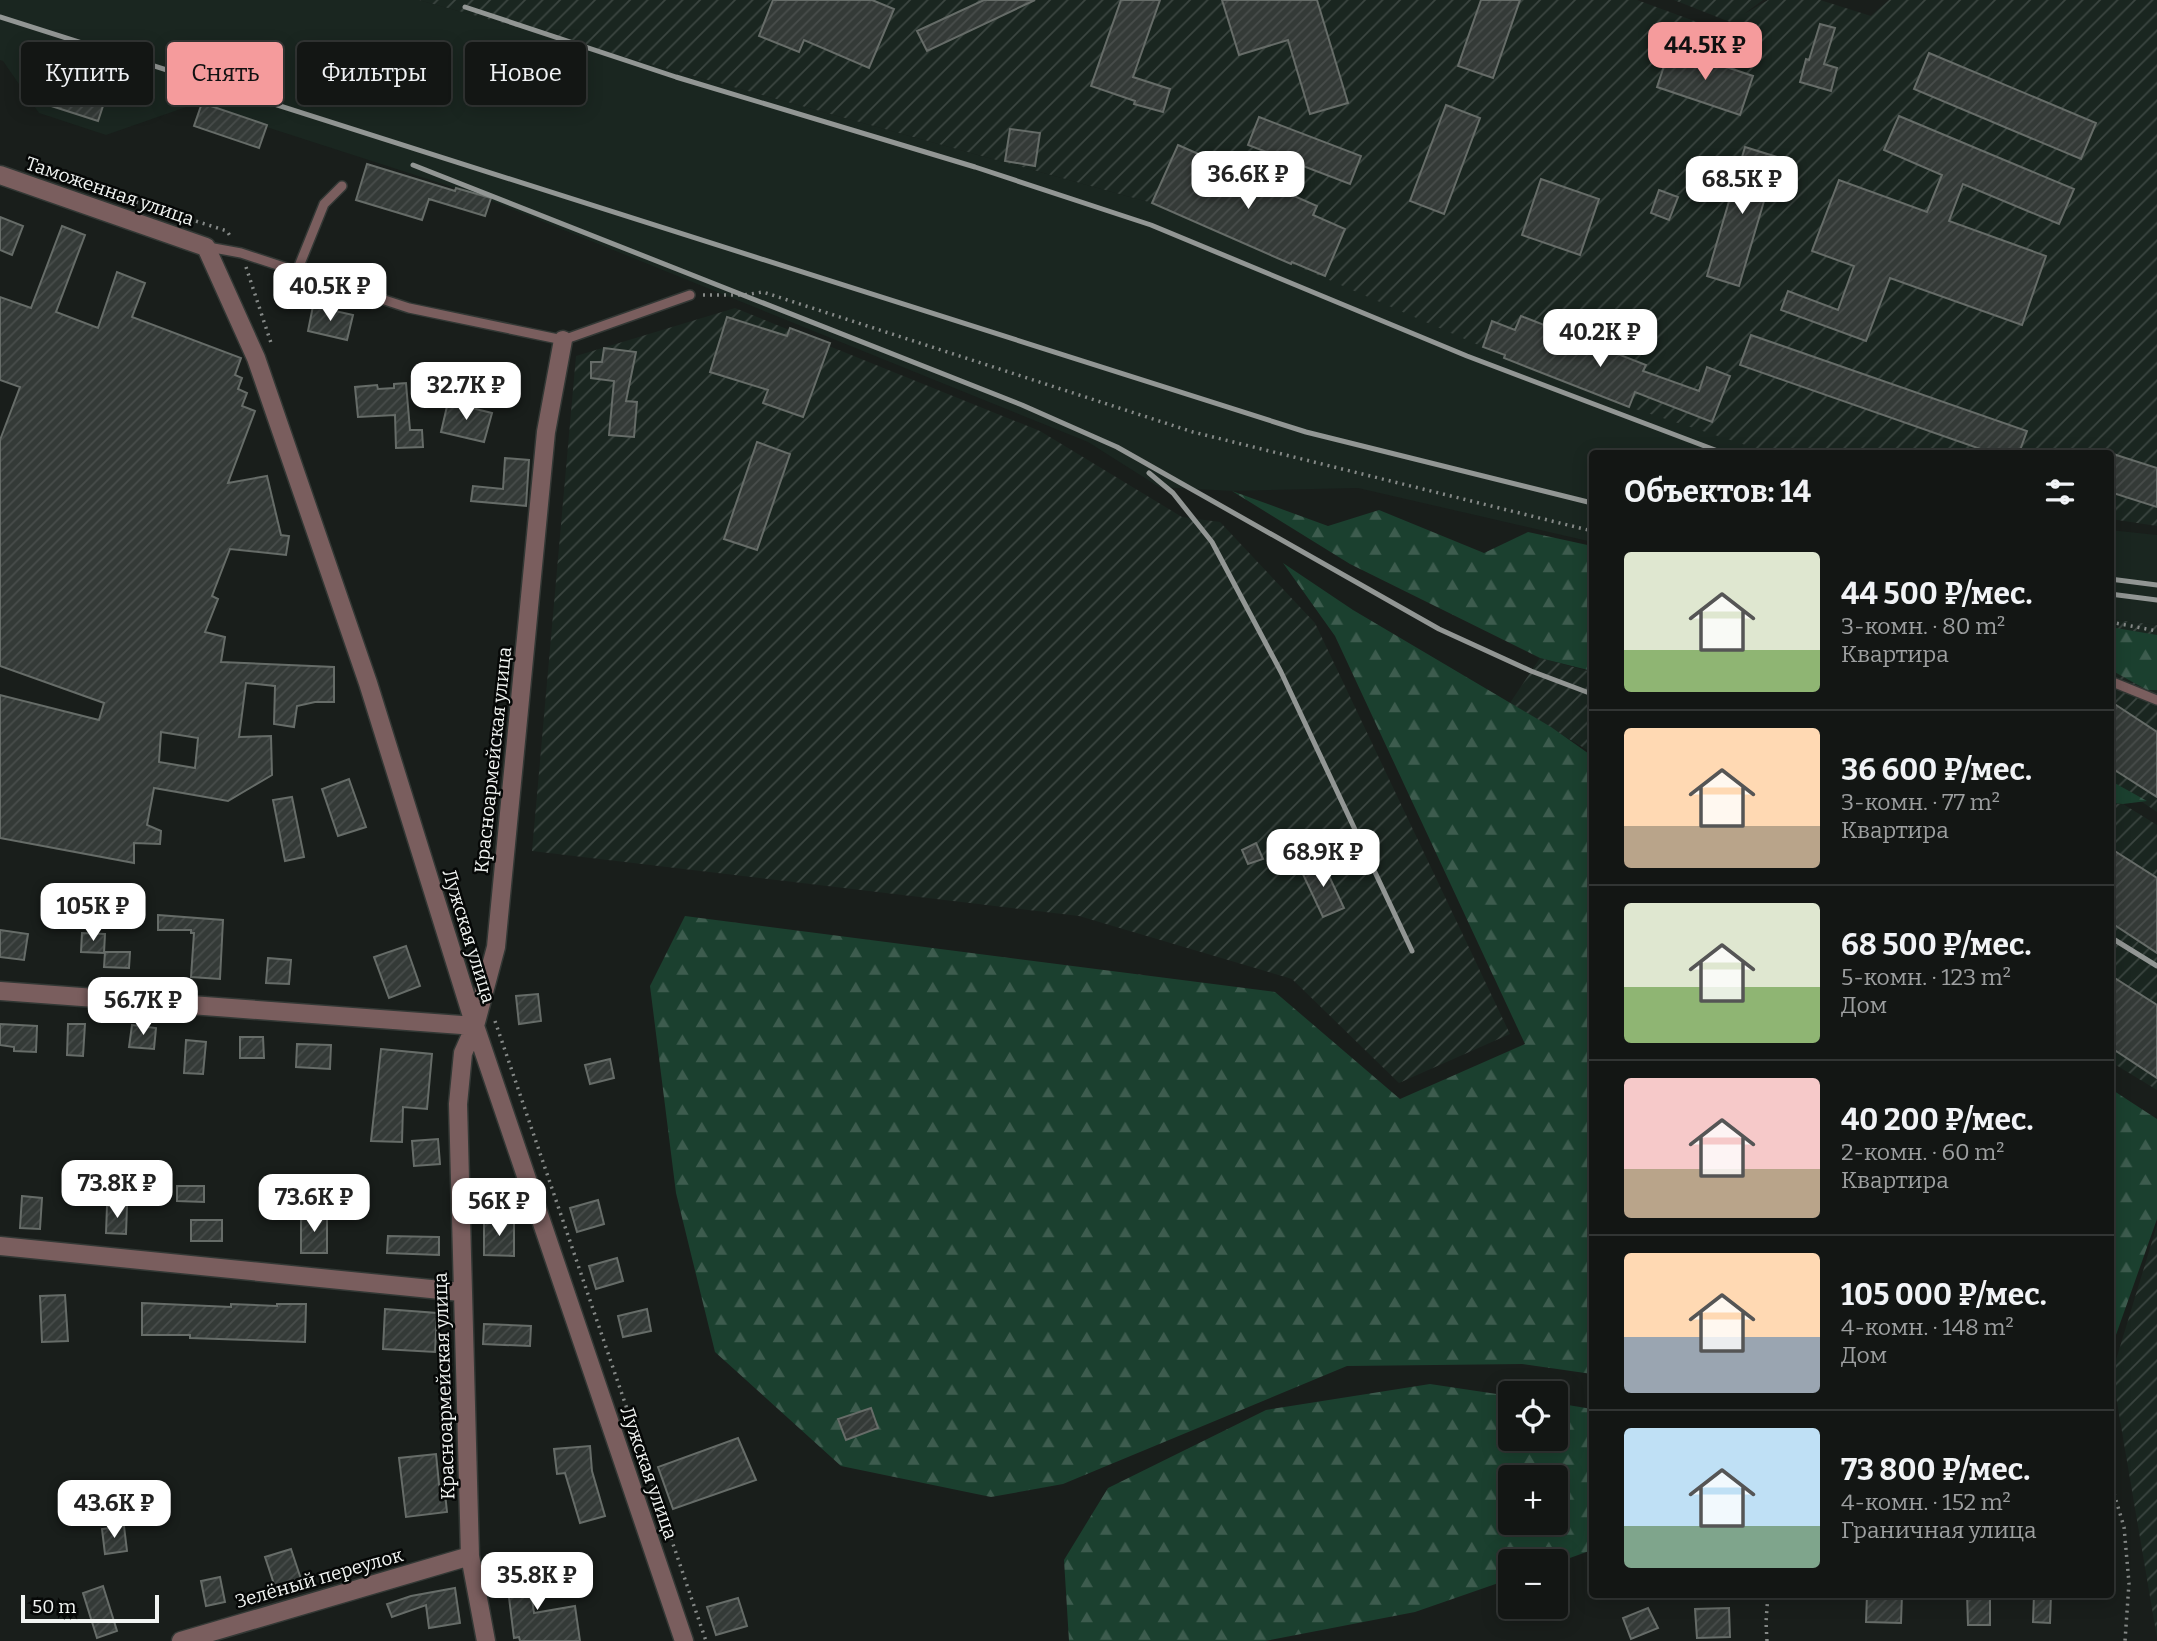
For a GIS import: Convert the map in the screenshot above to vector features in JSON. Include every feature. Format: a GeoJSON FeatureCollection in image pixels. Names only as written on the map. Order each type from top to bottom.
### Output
{"type":"FeatureCollection","features":[{"type":"Feature","properties":{"kind":"street","name":"Таможенная улица"},"geometry":{"type":"LineString","coordinates":[[0,175],[206,247]]}},
{"type":"Feature","properties":{"kind":"street","name":"Лужская улица"},"geometry":{"type":"LineString","coordinates":[[206,247],[261,371],[368,683],[475,1026],[684,1641]]}},
{"type":"Feature","properties":{"kind":"street","name":"Красноармейская улица"},"geometry":{"type":"LineString","coordinates":[[486,1641],[470,1556],[458,1104],[463,1053],[475,1026],[496,947],[546,432],[564,340]]}},
{"type":"Feature","properties":{"kind":"street"},"geometry":{"type":"LineString","coordinates":[[0,991],[475,1026]]}},
{"type":"Feature","properties":{"kind":"street"},"geometry":{"type":"LineString","coordinates":[[0,1246],[461,1292]]}},
{"type":"Feature","properties":{"kind":"street","name":"Зелёный переулок"},"geometry":{"type":"LineString","coordinates":[[181,1641],[470,1556]]}},
{"type":"Feature","properties":{"kind":"lane"},"geometry":{"type":"LineString","coordinates":[[298,271],[324,204],[342,186]]}},
{"type":"Feature","properties":{"kind":"lane"},"geometry":{"type":"LineString","coordinates":[[206,247],[241,253],[410,307],[564,340],[691,295]]}},
{"type":"Feature","properties":{"kind":"lane"},"geometry":{"type":"LineString","coordinates":[[2114,683],[2157,700]]}},
{"type":"Feature","properties":{"kind":"path"},"geometry":{"type":"LineString","coordinates":[[691,295],[744,295],[762,292],[1194,432],[1589,530]]}},
{"type":"Feature","properties":{"kind":"path"},"geometry":{"type":"LineString","coordinates":[[2114,623],[2157,631]]}},
{"type":"Feature","properties":{"kind":"path"},"geometry":{"type":"LineString","coordinates":[[2114,1493],[2124,1527],[2129,1583],[2124,1641]]}},
{"type":"Feature","properties":{"kind":"path"},"geometry":{"type":"LineString","coordinates":[[1767,1641],[1769,1598]]}},
{"type":"Feature","properties":{"kind":"shaded area"},"geometry":{"type":"Polygon","coordinates":[[[0,0],[419,0],[571,42],[465,42],[465,105],[586,105],[586,46],[1152,203],[1773,450],[1589,450],[1589,541],[1358,488],[1232,491],[1159,487],[1088,442],[497,203],[198,105],[283,105],[283,42],[167,42],[167,105],[192,105],[106,135],[39,113],[33,105],[153,105],[153,42],[21,42],[21,87],[0,60],[0,0]]]}},
{"type":"Feature","properties":{"kind":"shaded area"},"geometry":{"type":"Polygon","coordinates":[[[419,0],[1637,0],[1719,30],[1730,22],[1674,0],[1763,0],[1744,14],[1768,0],[1820,0],[1871,16],[1889,0],[2157,0],[2157,526],[2114,519],[2114,450],[1761,450],[1629,407],[1483,347],[1152,203],[586,46],[586,42],[571,42],[419,0]]]}},
{"type":"Feature","properties":{"kind":"shaded area"},"geometry":{"type":"Polygon","coordinates":[[[735,308],[1040,431],[1182,517],[1220,522],[1315,623],[1510,1034],[1399,1083],[1292,979],[1079,916],[532,851],[576,356],[735,308]]]}},
{"type":"Feature","properties":{"kind":"shaded area"},"geometry":{"type":"Polygon","coordinates":[[[2114,530],[2157,535],[2157,625],[2114,619],[2114,530]]]}},
{"type":"Feature","properties":{"kind":"shaded area"},"geometry":{"type":"Polygon","coordinates":[[[2114,620],[2157,625],[2157,812],[2114,783],[2114,620]]]}},
{"type":"Feature","properties":{"kind":"shaded area"},"geometry":{"type":"Polygon","coordinates":[[[1540,658],[1589,671],[1589,751],[1510,703],[1540,658]]]}},
{"type":"Feature","properties":{"kind":"shaded area"},"geometry":{"type":"Polygon","coordinates":[[[2114,803],[2123,804],[2157,825],[2157,1090],[2114,1064],[2114,803]]]}},
{"type":"Feature","properties":{"kind":"shaded area"},"geometry":{"type":"Polygon","coordinates":[[[2157,1225],[2157,1638],[2114,1385],[2114,1366],[2157,1225]]]}},
{"type":"Feature","properties":{"kind":"green space"},"geometry":{"type":"Polygon","coordinates":[[[1232,491],[1328,526],[1379,510],[1484,553],[1528,532],[1589,545],[1589,670],[1540,658],[1350,564],[1232,491]]]}},
{"type":"Feature","properties":{"kind":"green space"},"geometry":{"type":"Polygon","coordinates":[[[1283,563],[1353,610],[1551,727],[1589,754],[1589,1374],[1522,1364],[1347,1366],[1063,1484],[991,1497],[841,1466],[715,1352],[676,1193],[650,986],[685,916],[1275,992],[1400,1099],[1525,1044],[1335,636],[1283,563]]]}},
{"type":"Feature","properties":{"kind":"green space"},"geometry":{"type":"Polygon","coordinates":[[[2114,628],[2157,635],[2157,690],[2147,690],[2114,672],[2114,628]]]}},
{"type":"Feature","properties":{"kind":"green space"},"geometry":{"type":"Polygon","coordinates":[[[2114,783],[2147,801],[2114,803],[2114,783]]]}},
{"type":"Feature","properties":{"kind":"green space"},"geometry":{"type":"Polygon","coordinates":[[[2114,1091],[2157,1119],[2157,1219],[2114,1341],[2114,1091]]]}},
{"type":"Feature","properties":{"kind":"green space"},"geometry":{"type":"Polygon","coordinates":[[[1430,1384],[1498,1394],[1498,1451],[1568,1451],[1568,1405],[1589,1408],[1589,1551],[1568,1559],[1568,1549],[1498,1549],[1498,1583],[1415,1612],[1265,1641],[1069,1641],[1064,1560],[1108,1488],[1266,1410],[1430,1384]]]}},
{"type":"Feature","properties":{"kind":"building"},"geometry":{"type":"Polygon","coordinates":[[[773,0],[872,0],[894,9],[869,68],[804,40],[799,52],[759,36],[773,0]]]}},
{"type":"Feature","properties":{"kind":"building"},"geometry":{"type":"Polygon","coordinates":[[[984,0],[1035,0],[927,51],[917,31],[984,0]]]}},
{"type":"Feature","properties":{"kind":"building"},"geometry":{"type":"Polygon","coordinates":[[[1121,0],[1160,0],[1133,77],[1170,89],[1163,112],[1134,104],[1135,101],[1091,86],[1121,0]]]}},
{"type":"Feature","properties":{"kind":"building"},"geometry":{"type":"Polygon","coordinates":[[[1222,0],[1317,0],[1348,103],[1310,114],[1288,40],[1239,55],[1222,0]]]}},
{"type":"Feature","properties":{"kind":"building"},"geometry":{"type":"Polygon","coordinates":[[[1481,0],[1520,0],[1493,78],[1458,66],[1481,0]]]}},
{"type":"Feature","properties":{"kind":"building"},"geometry":{"type":"Polygon","coordinates":[[[1820,24],[1835,28],[1824,64],[1837,68],[1831,91],[1800,82],[1820,24]]]}},
{"type":"Feature","properties":{"kind":"building"},"geometry":{"type":"Polygon","coordinates":[[[1670,48],[1753,76],[1740,115],[1657,87],[1670,48]]]}},
{"type":"Feature","properties":{"kind":"building"},"geometry":{"type":"Polygon","coordinates":[[[1929,53],[2096,123],[2081,159],[1914,89],[1929,53]]]}},
{"type":"Feature","properties":{"kind":"building"},"geometry":{"type":"Polygon","coordinates":[[[48,105],[103,105],[98,121],[48,105]]]}},
{"type":"Feature","properties":{"kind":"building"},"geometry":{"type":"Polygon","coordinates":[[[201,105],[267,125],[259,148],[194,126],[201,105]]]}},
{"type":"Feature","properties":{"kind":"building"},"geometry":{"type":"Polygon","coordinates":[[[1446,105],[1480,118],[1444,214],[1410,201],[1446,105]]]}},
{"type":"Feature","properties":{"kind":"building"},"geometry":{"type":"Polygon","coordinates":[[[1899,116],[2074,189],[2059,224],[1963,184],[1949,221],[2046,256],[2022,325],[1890,278],[1866,341],[1781,310],[1788,291],[1838,310],[1854,266],[1812,251],[1839,180],[1927,212],[1942,175],[1884,150],[1899,116]]]}},
{"type":"Feature","properties":{"kind":"building"},"geometry":{"type":"Polygon","coordinates":[[[1259,117],[1361,156],[1350,184],[1248,145],[1259,117]]]}},
{"type":"Feature","properties":{"kind":"building"},"geometry":{"type":"Polygon","coordinates":[[[1010,129],[1040,133],[1035,166],[1005,161],[1010,129]]]}},
{"type":"Feature","properties":{"kind":"building"},"geometry":{"type":"Polygon","coordinates":[[[1178,145],[1317,206],[1313,215],[1345,229],[1325,276],[1292,262],[1291,264],[1152,203],[1178,145]]]}},
{"type":"Feature","properties":{"kind":"building"},"geometry":{"type":"Polygon","coordinates":[[[1745,147],[1777,157],[1739,286],[1707,276],[1745,147]]]}},
{"type":"Feature","properties":{"kind":"building"},"geometry":{"type":"Polygon","coordinates":[[[367,164],[455,191],[456,188],[491,198],[485,216],[429,199],[422,220],[356,200],[367,164]]]}},
{"type":"Feature","properties":{"kind":"building"},"geometry":{"type":"Polygon","coordinates":[[[1541,179],[1599,199],[1580,255],[1522,235],[1541,179]]]}},
{"type":"Feature","properties":{"kind":"building"},"geometry":{"type":"Polygon","coordinates":[[[1659,190],[1678,197],[1669,220],[1651,213],[1659,190]]]}},
{"type":"Feature","properties":{"kind":"building"},"geometry":{"type":"Polygon","coordinates":[[[0,217],[23,226],[12,255],[0,250],[0,217]]]}},
{"type":"Feature","properties":{"kind":"building"},"geometry":{"type":"Polygon","coordinates":[[[62,226],[85,235],[56,312],[98,328],[117,272],[145,283],[132,317],[241,358],[235,375],[242,378],[238,389],[247,393],[242,406],[255,411],[228,483],[267,476],[281,535],[289,536],[286,555],[230,549],[212,596],[218,599],[205,632],[225,637],[221,662],[334,667],[334,702],[297,706],[294,727],[274,724],[275,686],[246,683],[239,737],[271,736],[272,775],[228,801],[154,788],[147,825],[161,831],[160,844],[134,843],[134,863],[0,838],[0,695],[99,720],[104,703],[0,666],[0,440],[20,387],[0,380],[0,297],[31,308],[62,226]],[[161,732],[159,762],[195,768],[198,738],[161,732]]]}},
{"type":"Feature","properties":{"kind":"building"},"geometry":{"type":"Polygon","coordinates":[[[313,306],[353,315],[347,340],[308,331],[313,306]]]}},
{"type":"Feature","properties":{"kind":"building"},"geometry":{"type":"Polygon","coordinates":[[[1521,316],[1646,365],[1643,371],[1699,391],[1707,367],[1730,376],[1712,422],[1635,392],[1629,407],[1504,358],[1505,355],[1483,347],[1492,321],[1515,330],[1521,316]]]}},
{"type":"Feature","properties":{"kind":"building"},"geometry":{"type":"Polygon","coordinates":[[[727,317],[787,336],[790,328],[830,343],[803,417],[763,403],[768,390],[710,372],[727,317]]]}},
{"type":"Feature","properties":{"kind":"building"},"geometry":{"type":"Polygon","coordinates":[[[1751,335],[2027,431],[2020,450],[1983,450],[1740,365],[1751,335]]]}},
{"type":"Feature","properties":{"kind":"building"},"geometry":{"type":"Polygon","coordinates":[[[604,348],[636,352],[626,401],[637,402],[634,437],[609,435],[614,381],[591,378],[591,362],[602,362],[604,348]]]}},
{"type":"Feature","properties":{"kind":"building"},"geometry":{"type":"Polygon","coordinates":[[[406,383],[410,430],[422,430],[423,447],[396,448],[395,415],[358,417],[355,387],[377,385],[378,389],[394,388],[394,384],[406,383]]]}},
{"type":"Feature","properties":{"kind":"building"},"geometry":{"type":"Polygon","coordinates":[[[448,402],[492,413],[484,442],[441,432],[448,402]]]}},
{"type":"Feature","properties":{"kind":"building"},"geometry":{"type":"Polygon","coordinates":[[[757,442],[790,454],[757,550],[724,539],[757,442]]]}},
{"type":"Feature","properties":{"kind":"building"},"geometry":{"type":"Polygon","coordinates":[[[2114,454],[2157,468],[2157,507],[2114,493],[2114,454]]]}},
{"type":"Feature","properties":{"kind":"building"},"geometry":{"type":"Polygon","coordinates":[[[505,458],[529,460],[526,506],[471,501],[473,486],[503,489],[505,458]]]}},
{"type":"Feature","properties":{"kind":"building"},"geometry":{"type":"Polygon","coordinates":[[[2114,704],[2157,732],[2157,797],[2114,770],[2114,704]]]}},
{"type":"Feature","properties":{"kind":"building"},"geometry":{"type":"Polygon","coordinates":[[[349,779],[366,827],[338,836],[322,789],[349,779]]]}},
{"type":"Feature","properties":{"kind":"building"},"geometry":{"type":"Polygon","coordinates":[[[292,797],[304,857],[285,861],[273,800],[292,797]]]}},
{"type":"Feature","properties":{"kind":"building"},"geometry":{"type":"Polygon","coordinates":[[[1256,843],[1263,859],[1248,864],[1242,850],[1256,843]]]}},
{"type":"Feature","properties":{"kind":"building"},"geometry":{"type":"Polygon","coordinates":[[[2114,851],[2157,878],[2157,953],[2114,925],[2114,851]]]}},
{"type":"Feature","properties":{"kind":"building"},"geometry":{"type":"Polygon","coordinates":[[[1322,861],[1344,908],[1323,917],[1301,870],[1322,861]]]}},
{"type":"Feature","properties":{"kind":"building"},"geometry":{"type":"Polygon","coordinates":[[[158,915],[223,920],[220,979],[191,977],[194,933],[191,933],[191,930],[158,930],[158,915]]]}},
{"type":"Feature","properties":{"kind":"building"},"geometry":{"type":"Polygon","coordinates":[[[0,930],[28,934],[24,960],[0,957],[0,930]]]}},
{"type":"Feature","properties":{"kind":"building"},"geometry":{"type":"Polygon","coordinates":[[[82,933],[105,934],[104,953],[81,952],[82,933]]]}},
{"type":"Feature","properties":{"kind":"building"},"geometry":{"type":"Polygon","coordinates":[[[406,946],[420,986],[389,998],[374,957],[406,946]]]}},
{"type":"Feature","properties":{"kind":"building"},"geometry":{"type":"Polygon","coordinates":[[[105,952],[130,952],[129,968],[104,967],[105,952]]]}},
{"type":"Feature","properties":{"kind":"building"},"geometry":{"type":"Polygon","coordinates":[[[268,958],[291,960],[289,984],[266,983],[268,958]]]}},
{"type":"Feature","properties":{"kind":"building"},"geometry":{"type":"Polygon","coordinates":[[[2114,978],[2157,1005],[2157,1078],[2114,1050],[2114,978]]]}},
{"type":"Feature","properties":{"kind":"building"},"geometry":{"type":"Polygon","coordinates":[[[538,994],[541,1021],[519,1024],[516,996],[538,994]]]}},
{"type":"Feature","properties":{"kind":"building"},"geometry":{"type":"Polygon","coordinates":[[[0,1024],[37,1026],[36,1052],[14,1051],[14,1047],[0,1045],[0,1024]]]}},
{"type":"Feature","properties":{"kind":"building"},"geometry":{"type":"Polygon","coordinates":[[[68,1024],[85,1024],[83,1056],[67,1055],[68,1024]]]}},
{"type":"Feature","properties":{"kind":"building"},"geometry":{"type":"Polygon","coordinates":[[[132,1025],[156,1028],[154,1049],[129,1047],[132,1025]]]}},
{"type":"Feature","properties":{"kind":"building"},"geometry":{"type":"Polygon","coordinates":[[[240,1037],[263,1037],[264,1058],[240,1058],[240,1037]]]}},
{"type":"Feature","properties":{"kind":"building"},"geometry":{"type":"Polygon","coordinates":[[[186,1040],[206,1042],[203,1074],[184,1073],[186,1040]]]}},
{"type":"Feature","properties":{"kind":"building"},"geometry":{"type":"Polygon","coordinates":[[[297,1044],[331,1045],[330,1069],[296,1067],[297,1044]]]}},
{"type":"Feature","properties":{"kind":"building"},"geometry":{"type":"Polygon","coordinates":[[[381,1049],[432,1054],[427,1109],[403,1107],[402,1142],[371,1141],[381,1049]]]}},
{"type":"Feature","properties":{"kind":"building"},"geometry":{"type":"Polygon","coordinates":[[[610,1059],[614,1078],[590,1084],[585,1065],[610,1059]]]}},
{"type":"Feature","properties":{"kind":"building"},"geometry":{"type":"Polygon","coordinates":[[[438,1139],[440,1164],[414,1166],[412,1141],[438,1139]]]}},
{"type":"Feature","properties":{"kind":"building"},"geometry":{"type":"Polygon","coordinates":[[[177,1186],[204,1186],[204,1202],[177,1201],[177,1186]]]}},
{"type":"Feature","properties":{"kind":"building"},"geometry":{"type":"Polygon","coordinates":[[[22,1196],[42,1198],[40,1229],[20,1228],[22,1196]]]}},
{"type":"Feature","properties":{"kind":"building"},"geometry":{"type":"Polygon","coordinates":[[[598,1200],[604,1224],[577,1232],[570,1208],[598,1200]]]}},
{"type":"Feature","properties":{"kind":"building"},"geometry":{"type":"Polygon","coordinates":[[[107,1206],[127,1206],[126,1234],[106,1233],[107,1206]]]}},
{"type":"Feature","properties":{"kind":"building"},"geometry":{"type":"Polygon","coordinates":[[[301,1214],[327,1214],[327,1253],[301,1253],[301,1214]]]}},
{"type":"Feature","properties":{"kind":"building"},"geometry":{"type":"Polygon","coordinates":[[[191,1220],[222,1220],[222,1241],[191,1241],[191,1220]]]}},
{"type":"Feature","properties":{"kind":"building"},"geometry":{"type":"Polygon","coordinates":[[[484,1221],[514,1221],[514,1256],[484,1255],[484,1221]]]}},
{"type":"Feature","properties":{"kind":"building"},"geometry":{"type":"Polygon","coordinates":[[[388,1236],[439,1237],[439,1255],[387,1253],[388,1236]]]}},
{"type":"Feature","properties":{"kind":"building"},"geometry":{"type":"Polygon","coordinates":[[[617,1258],[623,1281],[596,1289],[589,1266],[617,1258]]]}},
{"type":"Feature","properties":{"kind":"building"},"geometry":{"type":"Polygon","coordinates":[[[65,1295],[68,1341],[42,1342],[40,1296],[65,1295]]]}},
{"type":"Feature","properties":{"kind":"building"},"geometry":{"type":"Polygon","coordinates":[[[142,1303],[231,1307],[231,1304],[306,1304],[305,1342],[142,1335],[142,1303]]]}},
{"type":"Feature","properties":{"kind":"building"},"geometry":{"type":"Polygon","coordinates":[[[385,1309],[437,1313],[435,1352],[383,1349],[385,1309]]]}},
{"type":"Feature","properties":{"kind":"building"},"geometry":{"type":"Polygon","coordinates":[[[647,1309],[651,1331],[623,1337],[618,1316],[647,1309]]]}},
{"type":"Feature","properties":{"kind":"building"},"geometry":{"type":"Polygon","coordinates":[[[484,1324],[531,1326],[530,1346],[483,1344],[484,1324]]]}},
{"type":"Feature","properties":{"kind":"building"},"geometry":{"type":"Polygon","coordinates":[[[871,1408],[878,1428],[846,1440],[838,1419],[871,1408]]]}},
{"type":"Feature","properties":{"kind":"building"},"geometry":{"type":"Polygon","coordinates":[[[738,1438],[756,1480],[673,1509],[658,1467],[738,1438]]]}},
{"type":"Feature","properties":{"kind":"building"},"geometry":{"type":"Polygon","coordinates":[[[590,1446],[592,1471],[605,1516],[580,1523],[565,1473],[557,1474],[554,1449],[590,1446]]]}},
{"type":"Feature","properties":{"kind":"building"},"geometry":{"type":"Polygon","coordinates":[[[436,1454],[440,1494],[445,1493],[447,1512],[406,1517],[399,1458],[436,1454]]]}},
{"type":"Feature","properties":{"kind":"building"},"geometry":{"type":"Polygon","coordinates":[[[124,1526],[127,1551],[105,1554],[102,1529],[124,1526]]]}},
{"type":"Feature","properties":{"kind":"building"},"geometry":{"type":"Polygon","coordinates":[[[291,1549],[301,1579],[275,1587],[265,1557],[291,1549]]]}},
{"type":"Feature","properties":{"kind":"building"},"geometry":{"type":"Polygon","coordinates":[[[527,1562],[534,1613],[575,1606],[580,1641],[520,1641],[519,1637],[514,1638],[505,1565],[527,1562]]]}},
{"type":"Feature","properties":{"kind":"building"},"geometry":{"type":"Polygon","coordinates":[[[220,1577],[225,1602],[206,1606],[201,1581],[220,1577]]]}},
{"type":"Feature","properties":{"kind":"building"},"geometry":{"type":"Polygon","coordinates":[[[103,1586],[117,1631],[97,1638],[83,1593],[103,1586]]]}},
{"type":"Feature","properties":{"kind":"building"},"geometry":{"type":"Polygon","coordinates":[[[455,1588],[460,1623],[429,1628],[426,1605],[392,1617],[387,1604],[411,1596],[455,1588]]]}},
{"type":"Feature","properties":{"kind":"building"},"geometry":{"type":"Polygon","coordinates":[[[738,1598],[747,1626],[716,1635],[707,1607],[738,1598]]]}},
{"type":"Feature","properties":{"kind":"building"},"geometry":{"type":"Polygon","coordinates":[[[1867,1598],[1902,1598],[1901,1623],[1866,1622],[1867,1598]]]}},
{"type":"Feature","properties":{"kind":"building"},"geometry":{"type":"Polygon","coordinates":[[[1967,1598],[1990,1598],[1990,1625],[1968,1625],[1967,1598]]]}},
{"type":"Feature","properties":{"kind":"building"},"geometry":{"type":"Polygon","coordinates":[[[2034,1598],[2051,1598],[2050,1623],[2033,1622],[2034,1598]]]}},
{"type":"Feature","properties":{"kind":"building"},"geometry":{"type":"Polygon","coordinates":[[[1648,1608],[1658,1628],[1631,1639],[1623,1618],[1648,1608]]]}},
{"type":"Feature","properties":{"kind":"building"},"geometry":{"type":"Polygon","coordinates":[[[1729,1608],[1730,1637],[1697,1638],[1695,1609],[1729,1608]]]}},
{"type":"Feature","properties":{"kind":"railway"},"geometry":{"type":"LineString","coordinates":[[465,7],[676,77],[975,167],[1151,225],[1467,356],[1715,450]]}},
{"type":"Feature","properties":{"kind":"railway"},"geometry":{"type":"LineString","coordinates":[[0,17],[1306,432],[1589,502]]}},
{"type":"Feature","properties":{"kind":"railway"},"geometry":{"type":"LineString","coordinates":[[413,165],[1022,405],[1117,447],[1439,629],[1531,671],[1589,693]]}},
{"type":"Feature","properties":{"kind":"railway"},"geometry":{"type":"LineString","coordinates":[[1149,473],[1173,493],[1212,542],[1281,672],[1412,951]]}},
{"type":"Feature","properties":{"kind":"railway"},"geometry":{"type":"LineString","coordinates":[[2114,580],[2157,585]]}},
{"type":"Feature","properties":{"kind":"railway"},"geometry":{"type":"LineString","coordinates":[[2114,595],[2157,600]]}},
{"type":"Feature","properties":{"kind":"railway"},"geometry":{"type":"LineString","coordinates":[[2114,939],[2157,966]]}}]}
